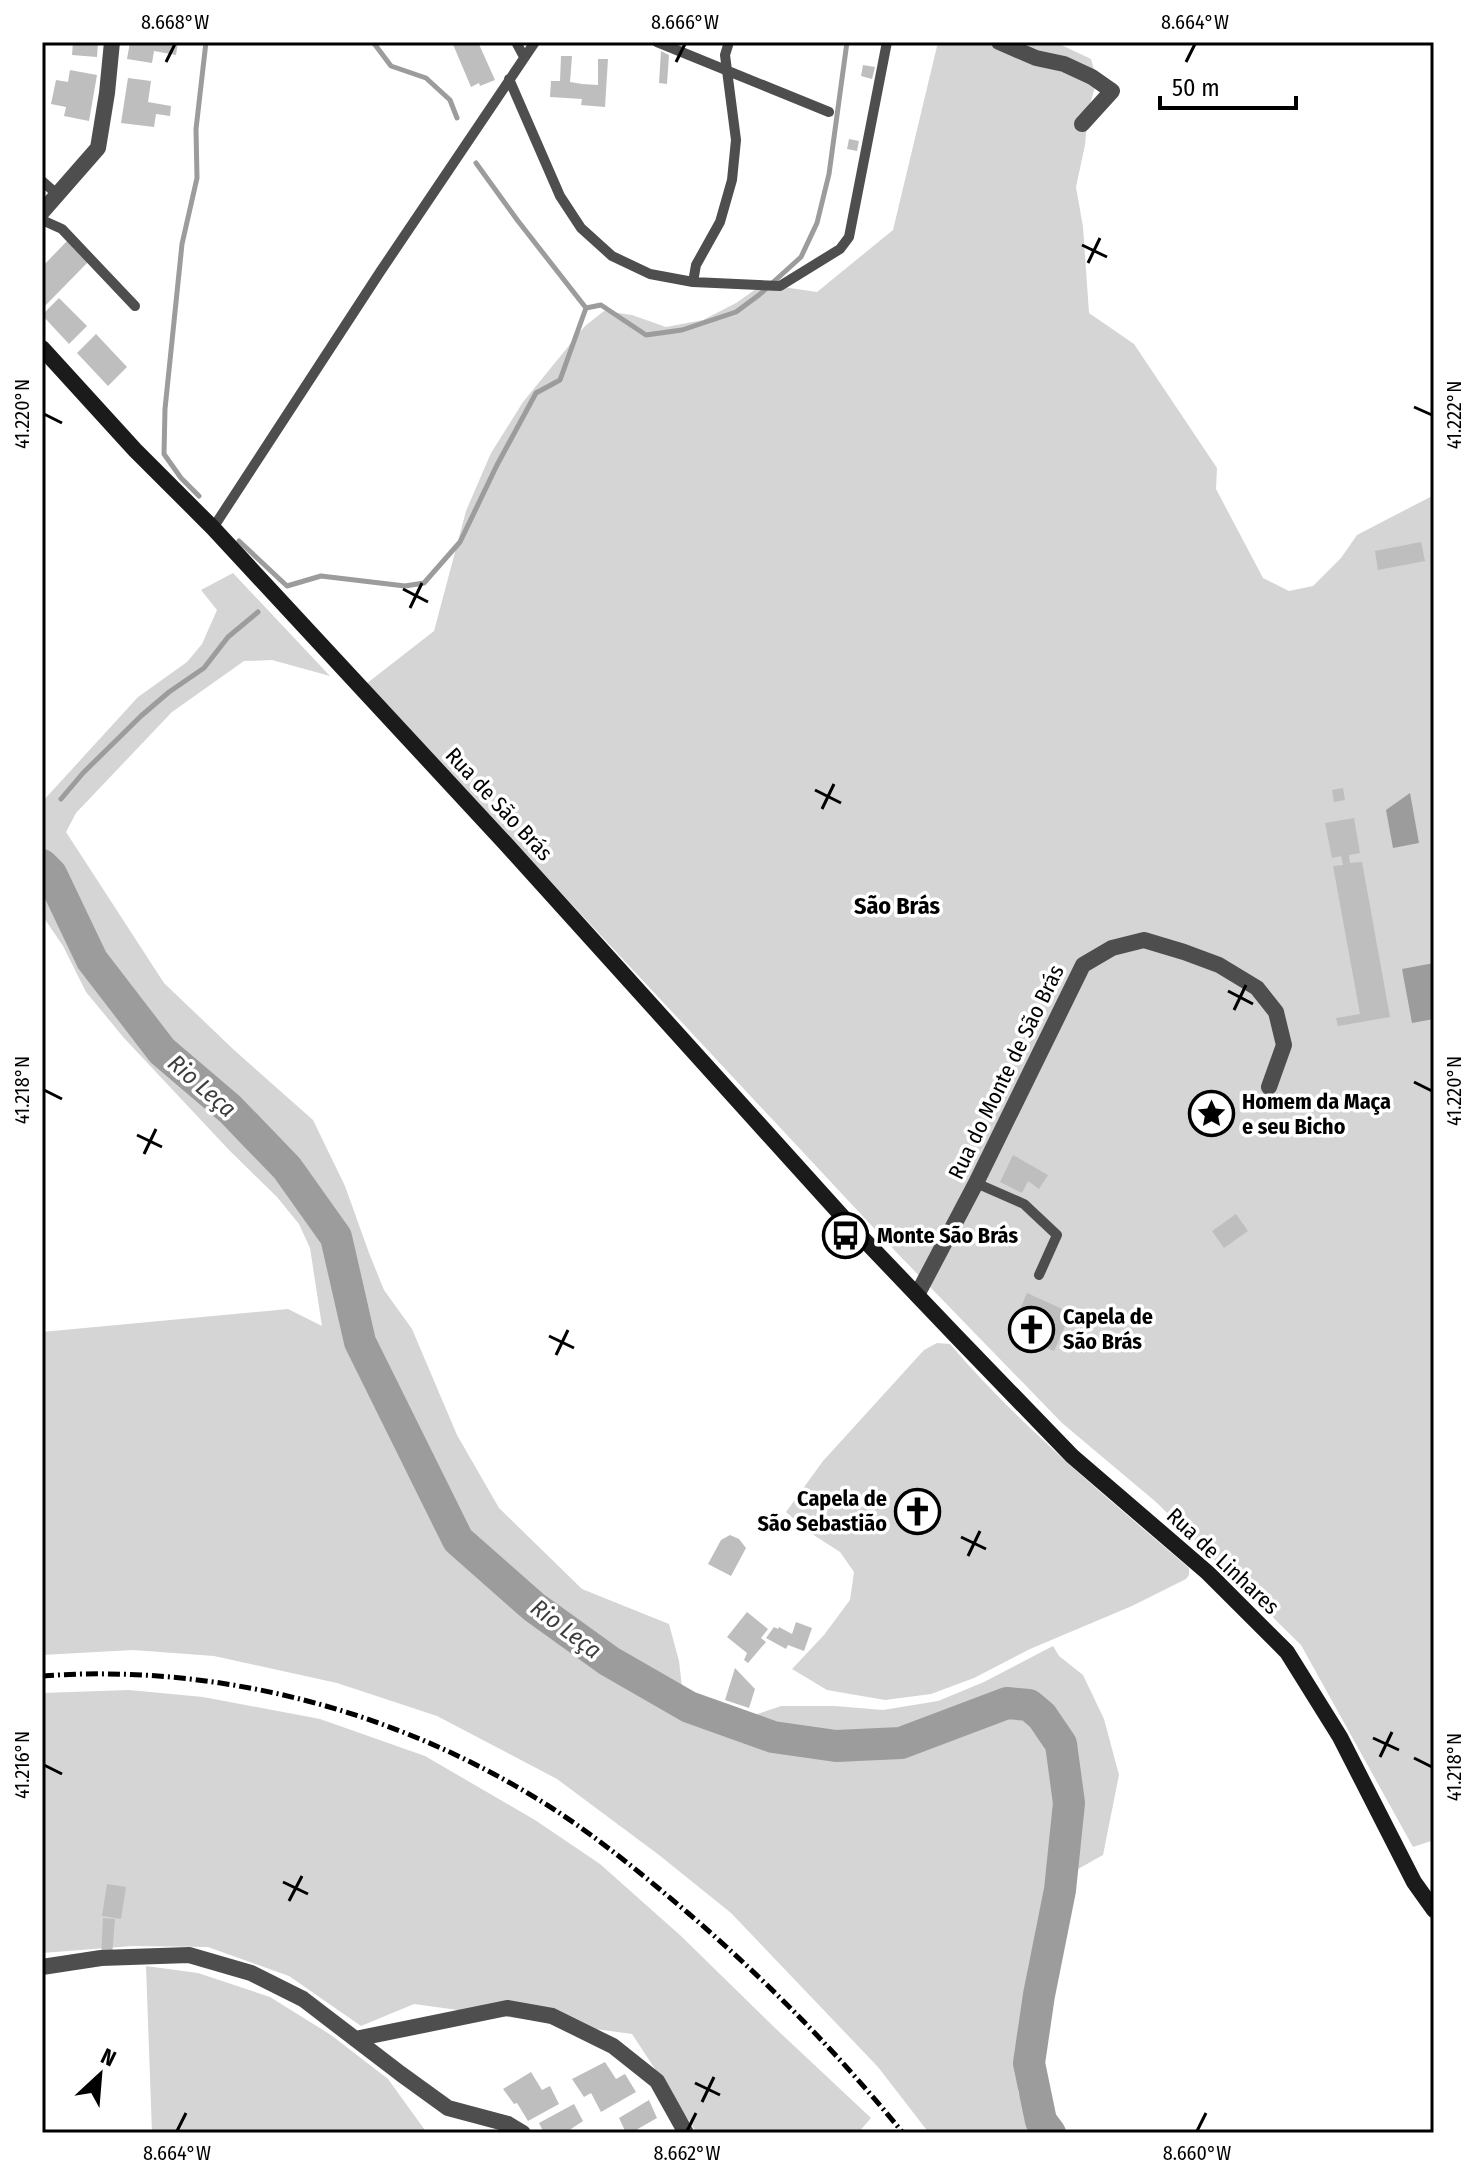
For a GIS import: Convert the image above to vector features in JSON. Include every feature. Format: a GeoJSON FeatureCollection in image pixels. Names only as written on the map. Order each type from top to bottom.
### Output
{"type":"FeatureCollection","features":[{"type":"Feature","properties":{"kind":"main road","name":"Rua de São Brás"},"geometry":{"type":"LineString","coordinates":[[42,348],[505,843],[917,1295]]}},
{"type":"Feature","properties":{"kind":"main road","name":"Rua de Linhares"},"geometry":{"type":"LineString","coordinates":[[917,1295],[1072,1456],[1208,1573],[1287,1652],[1340,1737],[1414,1882],[1434,1910]]}},
{"type":"Feature","properties":{"kind":"street"},"geometry":{"type":"LineString","coordinates":[[42,212],[98,148],[112,42]]}},
{"type":"Feature","properties":{"kind":"street"},"geometry":{"type":"LineString","coordinates":[[999,42],[1036,58],[1078,70],[1112,91],[1082,124]]}},
{"type":"Feature","properties":{"kind":"street","name":"Rua do Monte de São Brás"},"geometry":{"type":"LineString","coordinates":[[917,1295],[1083,965],[1112,948],[1144,940],[1219,965],[1257,988],[1276,1012],[1284,1045],[1269,1087]]}},
{"type":"Feature","properties":{"kind":"street"},"geometry":{"type":"LineString","coordinates":[[42,1967],[101,1958],[189,1955],[251,1973],[303,1999],[448,2108],[508,2124],[523,2133]]}},
{"type":"Feature","properties":{"kind":"street"},"geometry":{"type":"LineString","coordinates":[[355,2039],[507,2008],[552,2016],[613,2046],[657,2081],[686,2133]]}},
{"type":"Feature","properties":{"kind":"lane"},"geometry":{"type":"LineString","coordinates":[[516,42],[524,57]]}},
{"type":"Feature","properties":{"kind":"lane"},"geometry":{"type":"LineString","coordinates":[[213,528],[535,42]]}},
{"type":"Feature","properties":{"kind":"lane"},"geometry":{"type":"LineString","coordinates":[[657,42],[829,112]]}},
{"type":"Feature","properties":{"kind":"lane"},"geometry":{"type":"LineString","coordinates":[[693,282],[696,265],[720,222],[732,180],[736,140],[726,70],[725,55],[729,42]]}},
{"type":"Feature","properties":{"kind":"lane"},"geometry":{"type":"LineString","coordinates":[[509,79],[560,196],[581,228],[612,256],[650,274],[693,282],[780,286],[840,249],[849,237],[887,42]]}},
{"type":"Feature","properties":{"kind":"lane"},"geometry":{"type":"LineString","coordinates":[[42,181],[58,195]]}},
{"type":"Feature","properties":{"kind":"lane"},"geometry":{"type":"LineString","coordinates":[[42,220],[62,229],[135,306]]}},
{"type":"Feature","properties":{"kind":"lane"},"geometry":{"type":"LineString","coordinates":[[976,1183],[1024,1204],[1057,1235],[1039,1275]]}},
{"type":"Feature","properties":{"kind":"shaded area"},"geometry":{"type":"Polygon","coordinates":[[[938,42],[1055,42],[1091,59],[1097,80],[1088,111],[1076,187],[1083,227],[1089,313],[1134,344],[1217,468],[1216,489],[1263,578],[1289,591],[1313,586],[1341,558],[1357,535],[1434,495],[1434,1840],[1413,1847],[1301,1645],[1156,1502],[1062,1423],[899,1255],[366,684],[434,631],[466,511],[491,453],[523,402],[585,326],[604,311],[632,315],[666,327],[703,320],[736,303],[763,284],[817,292],[893,230],[938,42]]]}},
{"type":"Feature","properties":{"kind":"shaded area"},"geometry":{"type":"Polygon","coordinates":[[[233,573],[330,676],[272,660],[244,661],[172,712],[76,813],[66,832],[164,983],[313,1120],[345,1186],[384,1290],[412,1329],[457,1435],[499,1508],[582,1589],[669,1624],[682,1687],[752,1716],[781,1706],[883,1710],[938,1701],[984,1682],[1053,1646],[1059,1656],[1083,1675],[1104,1719],[1119,1775],[1103,1855],[1046,1887],[1018,2035],[1018,2092],[1038,2133],[929,2133],[878,2067],[731,1913],[557,1779],[437,1716],[337,1683],[214,1656],[133,1650],[42,1655],[42,1332],[288,1309],[322,1326],[310,1248],[299,1224],[277,1197],[124,1038],[86,992],[63,946],[42,915],[42,802],[138,697],[187,662],[202,644],[217,610],[201,590],[233,573]]]}},
{"type":"Feature","properties":{"kind":"shaded area"},"geometry":{"type":"Polygon","coordinates":[[[1410,793],[1419,843],[1393,848],[1386,810],[1410,793]]]}},
{"type":"Feature","properties":{"kind":"shaded area"},"geometry":{"type":"Polygon","coordinates":[[[1434,963],[1434,1019],[1412,1023],[1402,969],[1434,963]]]}},
{"type":"Feature","properties":{"kind":"shaded area"},"geometry":{"type":"Polygon","coordinates":[[[937,1343],[950,1344],[1035,1433],[1189,1568],[1189,1575],[1132,1606],[1030,1649],[974,1678],[931,1694],[885,1700],[827,1690],[792,1669],[824,1635],[850,1600],[854,1572],[840,1552],[786,1512],[823,1461],[924,1350],[937,1343]]]}},
{"type":"Feature","properties":{"kind":"shaded area"},"geometry":{"type":"Polygon","coordinates":[[[129,1690],[203,1697],[320,1719],[425,1756],[535,1820],[600,1864],[681,1936],[871,2118],[858,2133],[697,2133],[632,2034],[414,2004],[361,2026],[289,1976],[208,1947],[133,1946],[42,1953],[42,1693],[129,1690]]]}},
{"type":"Feature","properties":{"kind":"shaded area"},"geometry":{"type":"Polygon","coordinates":[[[146,1966],[198,1973],[270,1997],[331,2035],[388,2079],[427,2133],[152,2133],[146,1966]]]}},
{"type":"Feature","properties":{"kind":"building"},"geometry":{"type":"Polygon","coordinates":[[[73,42],[98,42],[97,57],[72,55],[73,42]]]}},
{"type":"Feature","properties":{"kind":"building"},"geometry":{"type":"Polygon","coordinates":[[[130,42],[178,42],[176,55],[154,51],[152,63],[127,59],[130,42]]]}},
{"type":"Feature","properties":{"kind":"building"},"geometry":{"type":"Polygon","coordinates":[[[452,42],[478,42],[495,80],[471,87],[452,42]]]}},
{"type":"Feature","properties":{"kind":"building"},"geometry":{"type":"Polygon","coordinates":[[[661,51],[669,55],[667,84],[659,83],[661,51]]]}},
{"type":"Feature","properties":{"kind":"building"},"geometry":{"type":"Polygon","coordinates":[[[561,56],[572,56],[570,82],[582,84],[598,85],[598,59],[608,59],[605,107],[581,105],[582,99],[550,97],[551,81],[560,81],[561,56]]]}},
{"type":"Feature","properties":{"kind":"building"},"geometry":{"type":"Polygon","coordinates":[[[863,65],[875,67],[872,79],[861,76],[863,65]]]}},
{"type":"Feature","properties":{"kind":"building"},"geometry":{"type":"Polygon","coordinates":[[[70,70],[97,75],[89,121],[64,116],[66,107],[51,104],[56,80],[68,82],[70,70]]]}},
{"type":"Feature","properties":{"kind":"building"},"geometry":{"type":"Polygon","coordinates":[[[128,78],[151,81],[148,102],[171,106],[170,116],[156,114],[154,127],[121,123],[128,78]]]}},
{"type":"Feature","properties":{"kind":"building"},"geometry":{"type":"Polygon","coordinates":[[[849,139],[859,141],[857,151],[847,149],[849,139]]]}},
{"type":"Feature","properties":{"kind":"building"},"geometry":{"type":"Polygon","coordinates":[[[67,241],[88,262],[42,309],[42,267],[67,241]]]}},
{"type":"Feature","properties":{"kind":"building"},"geometry":{"type":"Polygon","coordinates":[[[59,298],[87,326],[69,344],[42,315],[59,298]]]}},
{"type":"Feature","properties":{"kind":"building"},"geometry":{"type":"Polygon","coordinates":[[[96,334],[127,367],[108,386],[77,353],[96,334]]]}},
{"type":"Feature","properties":{"kind":"building"},"geometry":{"type":"Polygon","coordinates":[[[1421,542],[1425,561],[1378,570],[1375,551],[1421,542]]]}},
{"type":"Feature","properties":{"kind":"building"},"geometry":{"type":"Polygon","coordinates":[[[1343,788],[1345,800],[1334,802],[1332,790],[1343,788]]]}},
{"type":"Feature","properties":{"kind":"building"},"geometry":{"type":"Polygon","coordinates":[[[1354,818],[1360,853],[1349,855],[1350,863],[1362,862],[1390,1017],[1338,1026],[1336,1018],[1360,1014],[1333,866],[1343,865],[1341,856],[1332,858],[1325,823],[1354,818]]]}},
{"type":"Feature","properties":{"kind":"building"},"geometry":{"type":"Polygon","coordinates":[[[1013,1155],[1048,1175],[1039,1189],[1028,1181],[1022,1193],[1000,1182],[1013,1155]]]}},
{"type":"Feature","properties":{"kind":"building"},"geometry":{"type":"Polygon","coordinates":[[[1236,1214],[1248,1231],[1224,1248],[1212,1231],[1236,1214]]]}},
{"type":"Feature","properties":{"kind":"building"},"geometry":{"type":"Polygon","coordinates":[[[1027,1293],[1071,1313],[1054,1351],[1010,1332],[1027,1293]]]}},
{"type":"Feature","properties":{"kind":"building","name":"Capela de São Sebastião"},"geometry":{"type":"Polygon","coordinates":[[[920,1492],[935,1501],[915,1536],[898,1525],[920,1492]]]}},
{"type":"Feature","properties":{"kind":"building"},"geometry":{"type":"Polygon","coordinates":[[[730,1535],[739,1539],[746,1548],[731,1576],[708,1564],[721,1540],[730,1535]]]}},
{"type":"Feature","properties":{"kind":"building"},"geometry":{"type":"Polygon","coordinates":[[[747,1612],[768,1629],[761,1638],[766,1642],[748,1663],[744,1660],[747,1653],[727,1637],[747,1612]]]}},
{"type":"Feature","properties":{"kind":"building"},"geometry":{"type":"Polygon","coordinates":[[[796,1622],[812,1628],[804,1651],[788,1645],[786,1649],[766,1638],[774,1627],[792,1634],[796,1622]]]}},
{"type":"Feature","properties":{"kind":"building"},"geometry":{"type":"Polygon","coordinates":[[[735,1668],[755,1689],[749,1708],[725,1700],[735,1668]]]}},
{"type":"Feature","properties":{"kind":"building"},"geometry":{"type":"Polygon","coordinates":[[[107,1884],[126,1887],[121,1919],[102,1916],[107,1884]]]}},
{"type":"Feature","properties":{"kind":"building"},"geometry":{"type":"Polygon","coordinates":[[[103,1918],[115,1919],[112,1956],[101,1956],[103,1918]]]}},
{"type":"Feature","properties":{"kind":"building"},"geometry":{"type":"Polygon","coordinates":[[[605,2062],[616,2079],[625,2074],[636,2092],[601,2112],[591,2093],[584,2097],[572,2079],[605,2062]]]}},
{"type":"Feature","properties":{"kind":"building"},"geometry":{"type":"Polygon","coordinates":[[[531,2072],[542,2090],[550,2086],[559,2104],[528,2121],[517,2103],[514,2104],[503,2089],[531,2072]]]}},
{"type":"Feature","properties":{"kind":"building"},"geometry":{"type":"Polygon","coordinates":[[[649,2100],[657,2118],[636,2130],[637,2133],[626,2133],[619,2118],[649,2100]]]}},
{"type":"Feature","properties":{"kind":"building"},"geometry":{"type":"Polygon","coordinates":[[[574,2104],[583,2121],[565,2133],[544,2133],[539,2123],[574,2104]]]}},
{"type":"Feature","properties":{"kind":"waterway"},"geometry":{"type":"LineString","coordinates":[[199,496],[164,454],[165,409],[182,244],[197,178],[196,129],[206,42]]}},
{"type":"Feature","properties":{"kind":"waterway"},"geometry":{"type":"LineString","coordinates":[[373,42],[391,66],[426,78],[450,100],[457,118]]}},
{"type":"Feature","properties":{"kind":"waterway"},"geometry":{"type":"LineString","coordinates":[[586,308],[601,305],[646,335],[682,330],[736,312],[801,257],[817,223],[829,174],[847,42]]}},
{"type":"Feature","properties":{"kind":"waterway"},"geometry":{"type":"LineString","coordinates":[[239,541],[287,586],[321,576],[405,586],[424,583],[460,542],[536,393],[560,380],[586,308],[476,163]]}},
{"type":"Feature","properties":{"kind":"waterway"},"geometry":{"type":"LineString","coordinates":[[61,799],[141,716],[204,668],[228,637],[258,612]]}},
{"type":"Feature","properties":{"kind":"waterway","name":"Rio Leça"},"geometry":{"type":"LineString","coordinates":[[42,865],[51,874],[92,960],[162,1051],[230,1109],[287,1168],[336,1237],[360,1342],[458,1540],[534,1607],[609,1661],[689,1707],[773,1737],[836,1746],[901,1743],[1007,1703],[1029,1705],[1042,1716],[1061,1744],[1069,1803],[1060,1890],[1029,2063],[1041,2121],[1050,2133]]}},
{"type":"Feature","properties":{"kind":"railway"},"geometry":{"type":"LineString","coordinates":[[42,1676],[108,1674],[173,1677],[238,1686],[303,1700],[366,1719],[427,1742],[487,1770],[582,1828],[688,1913],[800,2018],[903,2133]]}},
{"type":"Feature","properties":{"kind":"place","name":"Homem da Maça e seu Bicho"},"geometry":{"type":"Point","coordinates":[1211,1114]}},
{"type":"Feature","properties":{"kind":"place","name":"Monte São Brás"},"geometry":{"type":"Point","coordinates":[846,1235]}},
{"type":"Feature","properties":{"kind":"place","name":"Capela de São Brás"},"geometry":{"type":"Point","coordinates":[1032,1329]}},
{"type":"Feature","properties":{"kind":"place","name":"Capela de São Sebastião"},"geometry":{"type":"Point","coordinates":[918,1511]}},
{"type":"Feature","properties":{"kind":"district","name":"São Brás"},"geometry":{"type":"Point","coordinates":[897,906]}}]}
